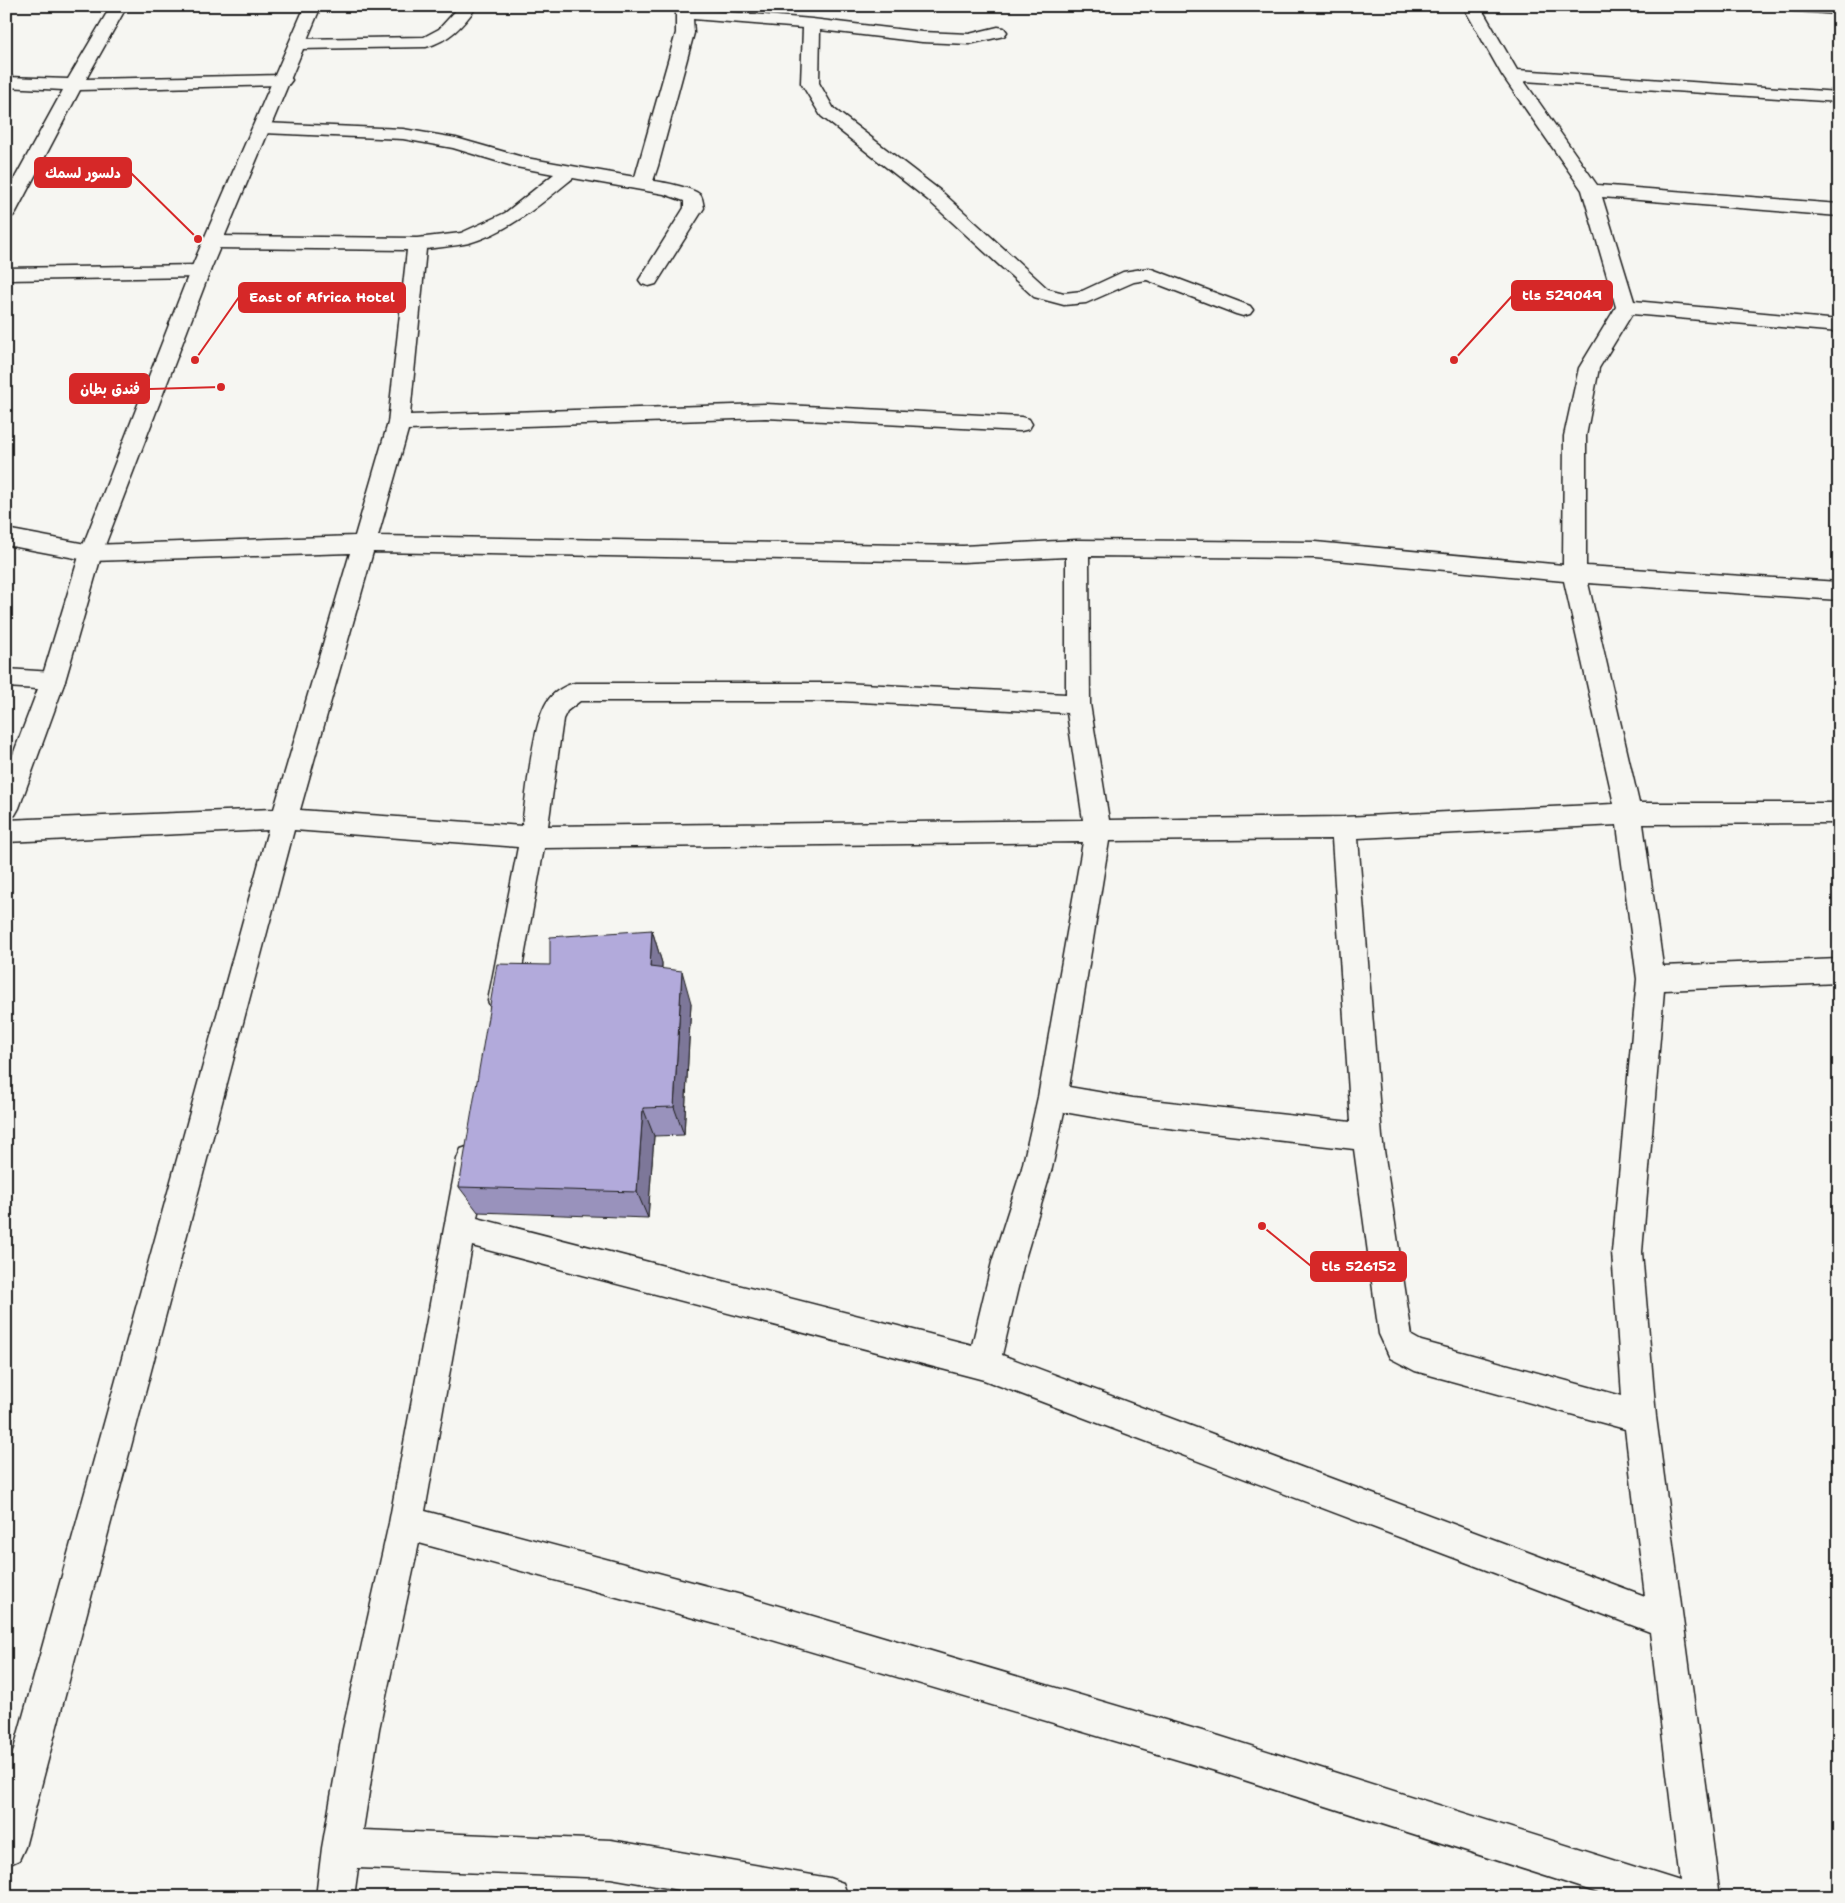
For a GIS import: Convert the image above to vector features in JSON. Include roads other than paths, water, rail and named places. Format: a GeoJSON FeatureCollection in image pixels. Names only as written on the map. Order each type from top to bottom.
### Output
{"type":"FeatureCollection","features":[{"type":"Feature","properties":{"kind":"street"},"geometry":{"type":"LineString","coordinates":[[6,212],[119,6]]}},
{"type":"Feature","properties":{"kind":"street"},"geometry":{"type":"LineString","coordinates":[[6,808],[53,681],[91,553],[200,271],[263,128],[313,6]]}},
{"type":"Feature","properties":{"kind":"street"},"geometry":{"type":"LineString","coordinates":[[298,44],[426,42],[438,39],[447,32],[469,6]]}},
{"type":"Feature","properties":{"kind":"street"},"geometry":{"type":"LineString","coordinates":[[1471,6],[1511,75],[1591,190],[1626,307],[1589,368],[1575,436],[1574,574],[1629,814],[1651,979],[1627,1252],[1640,1417],[1701,1897]]}},
{"type":"Feature","properties":{"kind":"street"},"geometry":{"type":"LineString","coordinates":[[1795,6],[1839,9]]}},
{"type":"Feature","properties":{"kind":"street"},"geometry":{"type":"LineString","coordinates":[[642,184],[649,166],[685,33],[684,9],[922,37],[969,39],[998,32]]}},
{"type":"Feature","properties":{"kind":"street"},"geometry":{"type":"LineString","coordinates":[[812,24],[810,83],[827,112],[935,196],[1040,293],[1064,299],[1086,297],[1130,276],[1148,274],[1243,310]]}},
{"type":"Feature","properties":{"kind":"street"},"geometry":{"type":"LineString","coordinates":[[1511,75],[1839,97]]}},
{"type":"Feature","properties":{"kind":"street"},"geometry":{"type":"LineString","coordinates":[[6,82],[74,85],[283,80]]}},
{"type":"Feature","properties":{"kind":"street"},"geometry":{"type":"LineString","coordinates":[[263,128],[403,134],[456,143],[523,163],[668,188],[693,198],[694,208],[649,280]]}},
{"type":"Feature","properties":{"kind":"street"},"geometry":{"type":"LineString","coordinates":[[214,242],[417,244],[464,238],[512,217],[570,171]]}},
{"type":"Feature","properties":{"kind":"street"},"geometry":{"type":"LineString","coordinates":[[1591,190],[1839,210]]}},
{"type":"Feature","properties":{"kind":"street"},"geometry":{"type":"LineString","coordinates":[[6,1847],[284,819],[399,423],[417,244]]}},
{"type":"Feature","properties":{"kind":"street"},"geometry":{"type":"LineString","coordinates":[[6,274],[200,271]]}},
{"type":"Feature","properties":{"kind":"street"},"geometry":{"type":"LineString","coordinates":[[1626,307],[1839,326]]}},
{"type":"Feature","properties":{"kind":"street"},"geometry":{"type":"LineString","coordinates":[[399,423],[766,411],[1022,424]]}},
{"type":"Feature","properties":{"kind":"street"},"geometry":{"type":"LineString","coordinates":[[6,537],[91,553],[365,544],[963,554],[1077,548],[1314,550],[1574,574],[1839,591]]}},
{"type":"Feature","properties":{"kind":"street"},"geometry":{"type":"LineString","coordinates":[[984,1364],[1008,1262],[1037,1168],[1054,1097],[1098,830],[1078,704],[1077,548]]}},
{"type":"Feature","properties":{"kind":"street"},"geometry":{"type":"LineString","coordinates":[[6,678],[53,681]]}},
{"type":"Feature","properties":{"kind":"street"},"geometry":{"type":"LineString","coordinates":[[496,1033],[533,838],[551,719],[558,705],[575,692],[842,692],[1078,704]]}},
{"type":"Feature","properties":{"kind":"street"},"geometry":{"type":"LineString","coordinates":[[6,831],[284,819],[533,838],[1344,828],[1629,814],[1839,813]]}},
{"type":"Feature","properties":{"kind":"street"},"geometry":{"type":"LineString","coordinates":[[1344,828],[1368,1137],[1395,1334],[1401,1347],[1415,1356],[1640,1417]]}},
{"type":"Feature","properties":{"kind":"street"},"geometry":{"type":"LineString","coordinates":[[1651,979],[1839,971]]}},
{"type":"Feature","properties":{"kind":"street"},"geometry":{"type":"LineString","coordinates":[[1054,1097],[1133,1112],[1368,1137]]}},
{"type":"Feature","properties":{"kind":"street"},"geometry":{"type":"LineString","coordinates":[[335,1897],[341,1848],[361,1729],[406,1523],[478,1131]]}},
{"type":"Feature","properties":{"kind":"street"},"geometry":{"type":"LineString","coordinates":[[459,1228],[984,1364],[1666,1621]]}},
{"type":"Feature","properties":{"kind":"street"},"geometry":{"type":"LineString","coordinates":[[406,1523],[783,1625],[1219,1754],[1672,1897]]}},
{"type":"Feature","properties":{"kind":"street"},"geometry":{"type":"LineString","coordinates":[[341,1848],[612,1859],[829,1897]]}},
{"type":"Feature","properties":{"kind":"place","name":"دلسور لسمك"},"geometry":{"type":"Point","coordinates":[198,239]}},
{"type":"Feature","properties":{"kind":"place","name":"East of Africa Hotel"},"geometry":{"type":"Point","coordinates":[195,360]}},
{"type":"Feature","properties":{"kind":"place","name":"tls 529049"},"geometry":{"type":"Point","coordinates":[1454,360]}},
{"type":"Feature","properties":{"kind":"place","name":"فندق بطان"},"geometry":{"type":"Point","coordinates":[221,387]}},
{"type":"Feature","properties":{"kind":"place","name":"tls 526152"},"geometry":{"type":"Point","coordinates":[1262,1226]}}]}
